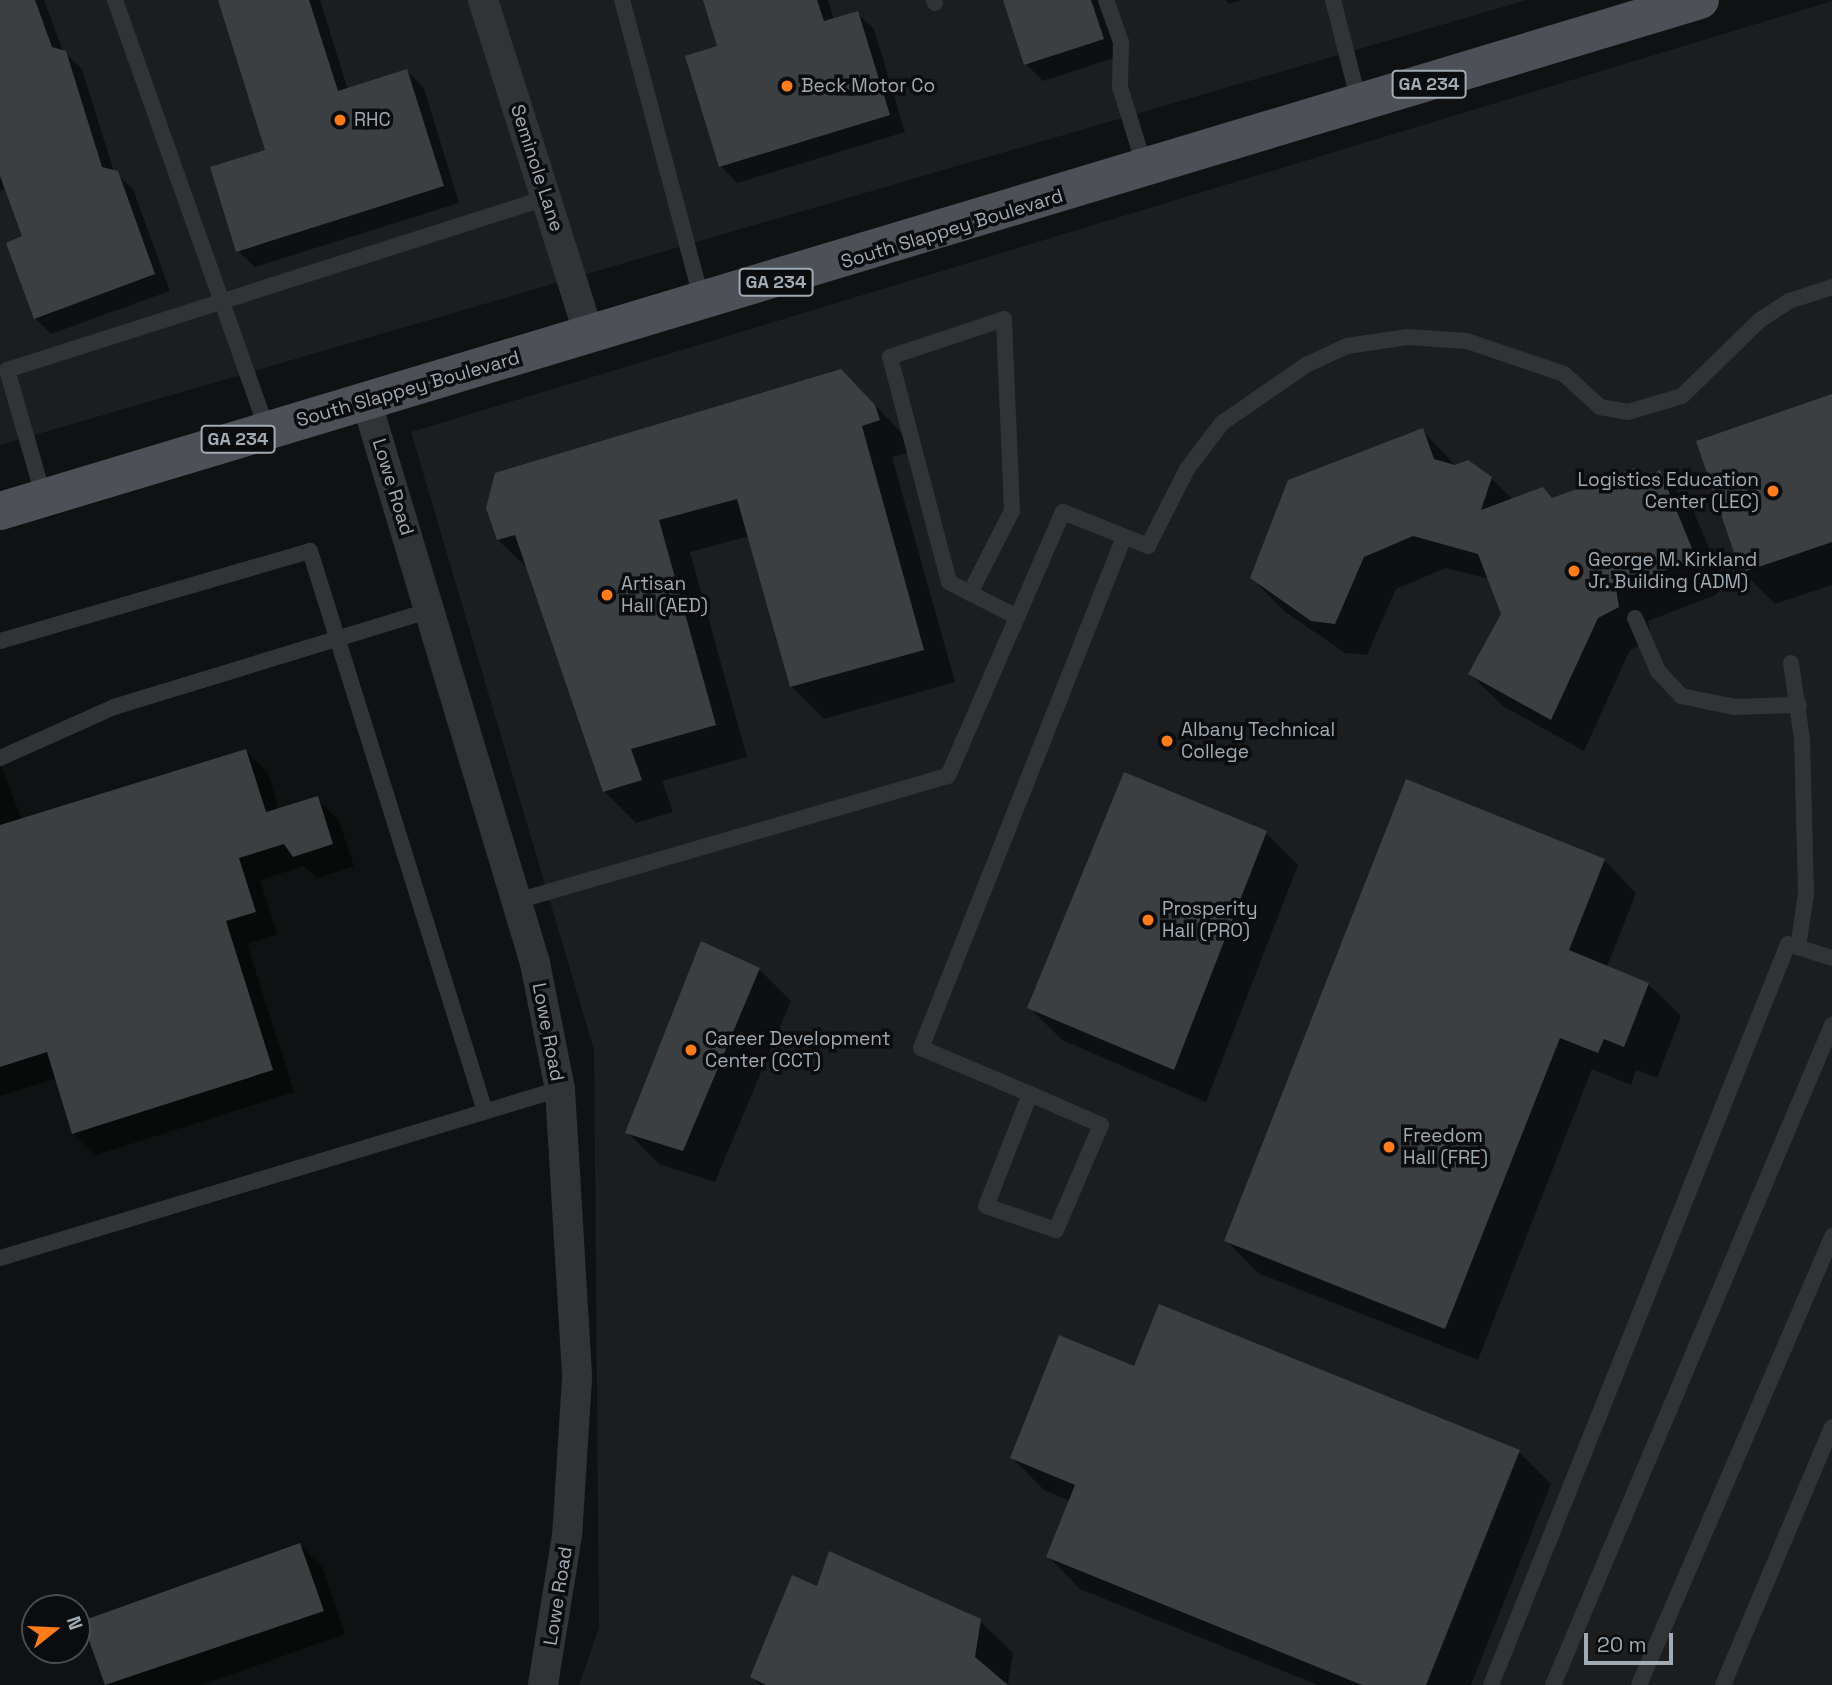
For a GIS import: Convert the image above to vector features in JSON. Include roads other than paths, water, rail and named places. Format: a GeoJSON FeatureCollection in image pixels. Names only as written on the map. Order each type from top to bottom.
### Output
{"type":"FeatureCollection","features":[{"type":"Feature","properties":{"kind":"main road","name":"South Slappey Boulevard"},"geometry":{"type":"LineString","coordinates":[[0,511],[366,400],[702,304],[1700,0]]}},
{"type":"Feature","properties":{"kind":"street","name":"Seminole Lane"},"geometry":{"type":"LineString","coordinates":[[483,0],[590,337]]}},
{"type":"Feature","properties":{"kind":"street","name":"Lowe Road"},"geometry":{"type":"LineString","coordinates":[[366,400],[432,610],[517,901],[559,1089],[577,1378],[567,1535],[543,1685]]}},
{"type":"Feature","properties":{"kind":"lane"},"geometry":{"type":"LineString","coordinates":[[115,0],[267,430]]}},
{"type":"Feature","properties":{"kind":"lane"},"geometry":{"type":"LineString","coordinates":[[622,0],[702,304]]}},
{"type":"Feature","properties":{"kind":"lane"},"geometry":{"type":"LineString","coordinates":[[1106,0],[1121,43],[1120,87],[1145,170]]}},
{"type":"Feature","properties":{"kind":"lane"},"geometry":{"type":"LineString","coordinates":[[1333,0],[1360,105]]}},
{"type":"Feature","properties":{"kind":"lane"},"geometry":{"type":"LineString","coordinates":[[44,498],[7,370],[224,304],[546,198]]}},
{"type":"Feature","properties":{"kind":"lane"},"geometry":{"type":"LineString","coordinates":[[517,901],[948,776],[1063,512],[1148,546],[1186,469],[1222,423],[1263,391],[1347,346],[1407,337],[1490,346],[1563,374],[1600,407],[1628,412],[1682,396],[1760,320],[1789,301],[1832,287]]}},
{"type":"Feature","properties":{"kind":"lane"},"geometry":{"type":"LineString","coordinates":[[970,593],[1012,511],[1004,319],[890,357],[950,582],[970,593],[1017,617]]}},
{"type":"Feature","properties":{"kind":"lane"},"geometry":{"type":"LineString","coordinates":[[1030,1094],[986,1206],[1056,1230],[1101,1125],[1030,1094],[920,1048],[1124,537]]}},
{"type":"Feature","properties":{"kind":"lane"},"geometry":{"type":"LineString","coordinates":[[0,640],[310,551],[485,1111]]}},
{"type":"Feature","properties":{"kind":"lane"},"geometry":{"type":"LineString","coordinates":[[0,758],[114,707],[432,610]]}},
{"type":"Feature","properties":{"kind":"lane"},"geometry":{"type":"LineString","coordinates":[[1634,618],[1658,671],[1681,696],[1734,707],[1799,705]]}},
{"type":"Feature","properties":{"kind":"lane"},"geometry":{"type":"LineString","coordinates":[[1791,663],[1799,705],[1805,894],[1798,947]]}},
{"type":"Feature","properties":{"kind":"lane"},"geometry":{"type":"LineString","coordinates":[[1491,1685],[1788,944],[1832,958]]}},
{"type":"Feature","properties":{"kind":"lane"},"geometry":{"type":"LineString","coordinates":[[1553,1685],[1832,1025]]}},
{"type":"Feature","properties":{"kind":"lane"},"geometry":{"type":"LineString","coordinates":[[0,1258],[559,1089]]}},
{"type":"Feature","properties":{"kind":"lane"},"geometry":{"type":"LineString","coordinates":[[1639,1685],[1832,1236]]}},
{"type":"Feature","properties":{"kind":"lane"},"geometry":{"type":"LineString","coordinates":[[1723,1685],[1832,1427]]}},
{"type":"Feature","properties":{"kind":"place","name":"Beck Motor Co"},"geometry":{"type":"Point","coordinates":[787,86]}},
{"type":"Feature","properties":{"kind":"place","name":"RHC"},"geometry":{"type":"Point","coordinates":[340,120]}},
{"type":"Feature","properties":{"kind":"place","name":"Logistics Education Center (LEC)"},"geometry":{"type":"Point","coordinates":[1773,491]}},
{"type":"Feature","properties":{"kind":"place","name":"George M. Kirkland Jr. Building (ADM)"},"geometry":{"type":"Point","coordinates":[1574,571]}},
{"type":"Feature","properties":{"kind":"place","name":"Artisan Hall (AED)"},"geometry":{"type":"Point","coordinates":[607,595]}},
{"type":"Feature","properties":{"kind":"place","name":"Albany Technical College"},"geometry":{"type":"Point","coordinates":[1167,741]}},
{"type":"Feature","properties":{"kind":"place","name":"Prosperity Hall (PRO)"},"geometry":{"type":"Point","coordinates":[1148,920]}},
{"type":"Feature","properties":{"kind":"place","name":"Career Development Center (CCT)"},"geometry":{"type":"Point","coordinates":[691,1050]}},
{"type":"Feature","properties":{"kind":"place","name":"Freedom Hall (FRE)"},"geometry":{"type":"Point","coordinates":[1389,1147]}}]}
